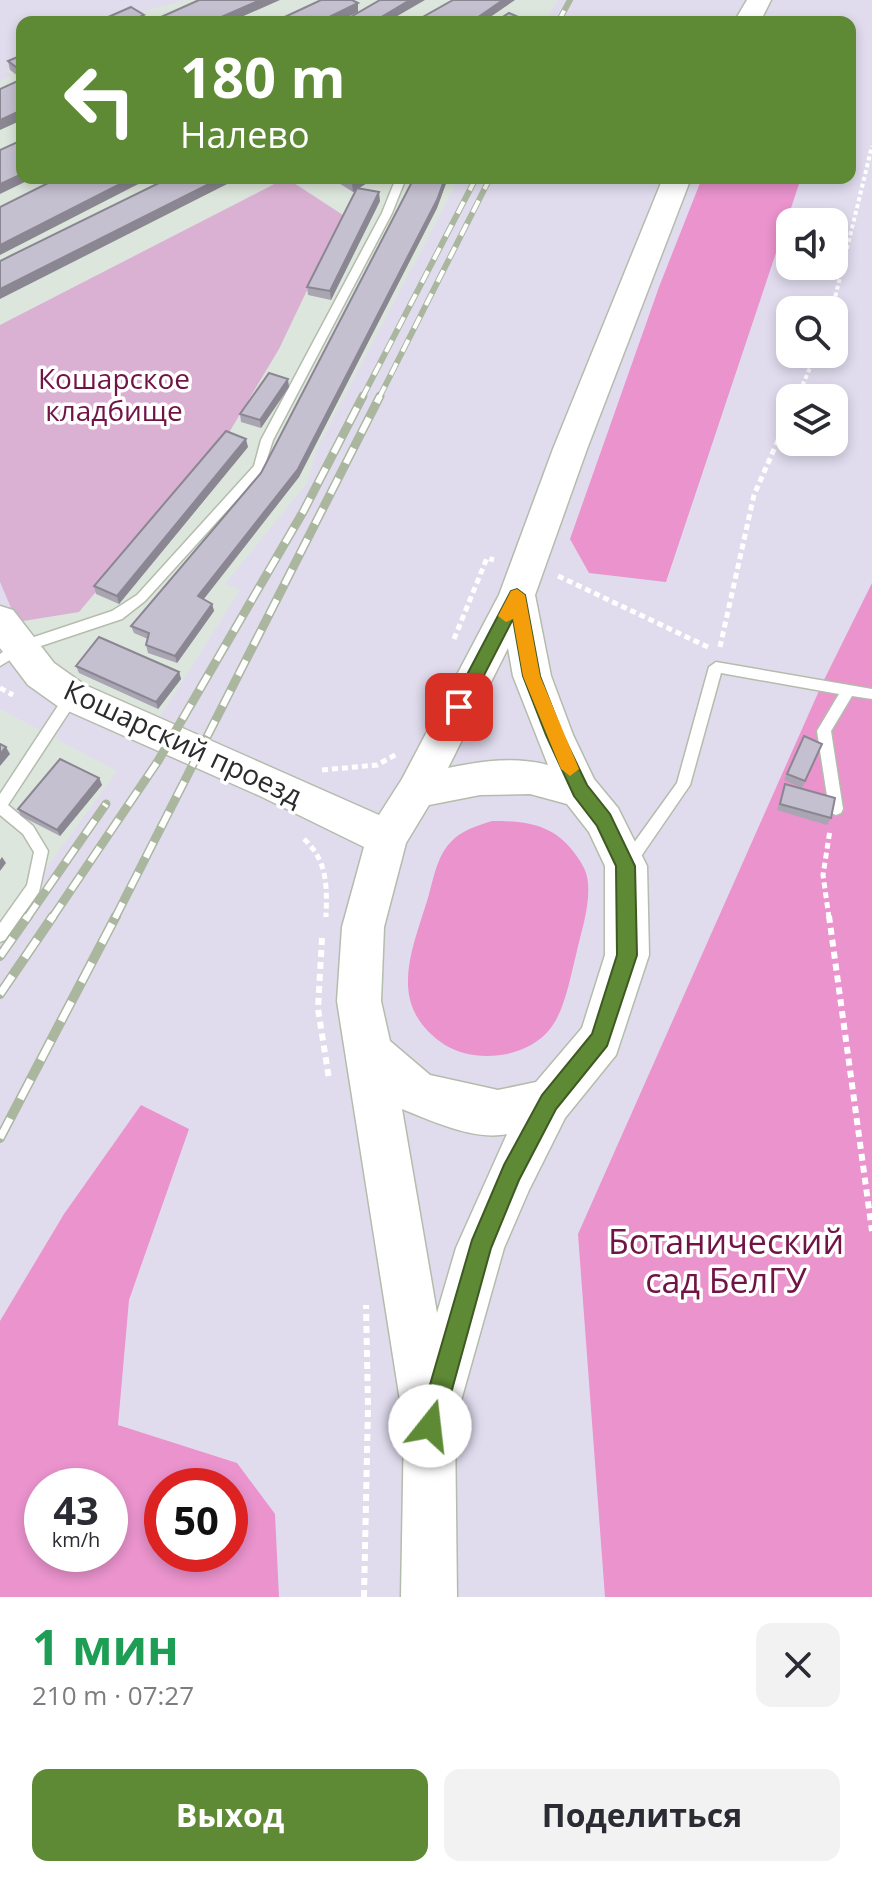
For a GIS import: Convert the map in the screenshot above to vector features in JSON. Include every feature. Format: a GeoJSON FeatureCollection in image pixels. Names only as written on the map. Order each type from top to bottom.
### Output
{"type":"FeatureCollection","features":[{"type":"Feature","properties":{"kind":"main road"},"geometry":{"type":"LineString","coordinates":[[429,1597],[430,1426],[359,1001],[363,927],[387,838],[416,791],[521,581],[675,184]]}},
{"type":"Feature","properties":{"kind":"main road"},"geometry":{"type":"LineString","coordinates":[[430,1426],[480,1248],[512,1173],[549,1102],[600,1040],[627,955],[626,866],[604,820],[580,791],[532,676],[521,581]]}},
{"type":"Feature","properties":{"kind":"main road","name":"Кошарский проезд"},"geometry":{"type":"LineString","coordinates":[[6,643],[42,676],[63,708],[274,784],[387,838]]}},
{"type":"Feature","properties":{"kind":"main road"},"geometry":{"type":"LineString","coordinates":[[416,791],[480,778],[530,777],[580,791]]}},
{"type":"Feature","properties":{"kind":"main road"},"geometry":{"type":"LineString","coordinates":[[370,1053],[417,1093],[457,1106],[498,1113],[549,1102]]}},
{"type":"Feature","properties":{"kind":"lane"},"geometry":{"type":"LineString","coordinates":[[6,643],[117,615],[141,598],[259,468],[267,440],[387,213],[399,184]]}},
{"type":"Feature","properties":{"kind":"lane"},"geometry":{"type":"LineString","coordinates":[[626,866],[683,785],[716,667],[872,694]]}},
{"type":"Feature","properties":{"kind":"lane"},"geometry":{"type":"LineString","coordinates":[[836,809],[824,731],[848,690]]}},
{"type":"Feature","properties":{"kind":"lane"},"geometry":{"type":"LineString","coordinates":[[0,935],[34,887],[41,851],[28,830],[0,807],[63,708]]}},
{"type":"Feature","properties":{"kind":"path"},"geometry":{"type":"LineString","coordinates":[[835,296],[872,146]]}},
{"type":"Feature","properties":{"kind":"path"},"geometry":{"type":"LineString","coordinates":[[451,646],[487,558],[521,581],[553,574],[720,651],[754,495],[776,445]]}},
{"type":"Feature","properties":{"kind":"path"},"geometry":{"type":"LineString","coordinates":[[0,688],[63,708]]}},
{"type":"Feature","properties":{"kind":"path"},"geometry":{"type":"LineString","coordinates":[[310,769],[351,770],[377,765],[398,753],[406,744]]}},
{"type":"Feature","properties":{"kind":"path"},"geometry":{"type":"LineString","coordinates":[[836,809],[827,839],[823,875],[872,1231]]}},
{"type":"Feature","properties":{"kind":"path"},"geometry":{"type":"LineString","coordinates":[[302,838],[312,845],[328,877],[326,918],[317,967],[317,1021],[330,1081]]}},
{"type":"Feature","properties":{"kind":"path"},"geometry":{"type":"LineString","coordinates":[[364,1597],[368,1406],[366,1301]]}},
{"type":"Feature","properties":{"kind":"shaded area"},"geometry":{"type":"Polygon","coordinates":[[[187,0],[558,0],[548,16],[127,16],[187,0]]]}},
{"type":"Feature","properties":{"kind":"shaded area"},"geometry":{"type":"Polygon","coordinates":[[[16,65],[16,184],[274,184],[0,325],[0,81],[12,75],[5,70],[16,65]]]}},
{"type":"Feature","properties":{"kind":"shaded area"},"geometry":{"type":"Polygon","coordinates":[[[298,184],[456,184],[317,449],[307,483],[225,584],[240,590],[151,731],[34,662],[17,622],[79,612],[342,215],[298,184]]]}},
{"type":"Feature","properties":{"kind":"shaded area"},"geometry":{"type":"Polygon","coordinates":[[[0,709],[117,771],[0,932],[0,709]]]}},
{"type":"Feature","properties":{"kind":"green space","name":"Кошарское кладбище"},"geometry":{"type":"Polygon","coordinates":[[[274,184],[295,184],[343,215],[279,349],[227,436],[79,612],[17,622],[0,582],[0,325],[274,184]]]}},
{"type":"Feature","properties":{"kind":"green space"},"geometry":{"type":"Polygon","coordinates":[[[700,184],[799,184],[791,208],[776,208],[776,253],[666,582],[589,573],[570,539],[659,287],[700,184]]]}},
{"type":"Feature","properties":{"kind":"green space","name":"Ботанический сад БелГУ"},"geometry":{"type":"Polygon","coordinates":[[[872,583],[872,1597],[605,1597],[578,1234],[822,684],[872,583]]]}},
{"type":"Feature","properties":{"kind":"green space"},"geometry":{"type":"Polygon","coordinates":[[[492,821],[527,823],[547,830],[565,842],[583,866],[588,901],[569,984],[550,1029],[540,1039],[515,1052],[486,1056],[457,1051],[427,1030],[415,1013],[409,996],[408,978],[415,939],[442,855],[459,835],[492,821]]]}},
{"type":"Feature","properties":{"kind":"green space"},"geometry":{"type":"Polygon","coordinates":[[[141,1105],[189,1129],[129,1300],[118,1425],[237,1463],[241,1468],[144,1468],[144,1572],[248,1572],[248,1478],[275,1514],[279,1597],[0,1597],[0,1321],[64,1214],[141,1105]]]}},
{"type":"Feature","properties":{"kind":"building"},"geometry":{"type":"Polygon","coordinates":[[[199,0],[260,0],[224,16],[163,16],[199,0]]]}},
{"type":"Feature","properties":{"kind":"building"},"geometry":{"type":"Polygon","coordinates":[[[321,0],[352,0],[358,3],[331,16],[287,16],[321,0]]]}},
{"type":"Feature","properties":{"kind":"building"},"geometry":{"type":"Polygon","coordinates":[[[380,0],[410,0],[383,16],[352,16],[380,0]]]}},
{"type":"Feature","properties":{"kind":"building"},"geometry":{"type":"Polygon","coordinates":[[[453,0],[503,0],[480,16],[425,16],[453,0]]]}},
{"type":"Feature","properties":{"kind":"building"},"geometry":{"type":"Polygon","coordinates":[[[131,7],[144,15],[142,16],[111,16],[131,7]]]}},
{"type":"Feature","properties":{"kind":"building"},"geometry":{"type":"Polygon","coordinates":[[[16,82],[16,113],[0,120],[0,89],[16,82]]]}},
{"type":"Feature","properties":{"kind":"building"},"geometry":{"type":"Polygon","coordinates":[[[16,143],[16,177],[0,184],[0,150],[16,143]]]}},
{"type":"Feature","properties":{"kind":"building"},"geometry":{"type":"Polygon","coordinates":[[[46,184],[120,184],[0,245],[0,207],[46,184]]]}},
{"type":"Feature","properties":{"kind":"building"},"geometry":{"type":"Polygon","coordinates":[[[157,184],[209,184],[0,289],[0,261],[157,184]]]}},
{"type":"Feature","properties":{"kind":"building"},"geometry":{"type":"Polygon","coordinates":[[[411,184],[443,184],[298,469],[198,596],[212,604],[175,656],[146,645],[149,633],[131,626],[261,473],[411,184]]]}},
{"type":"Feature","properties":{"kind":"building"},"geometry":{"type":"Polygon","coordinates":[[[357,188],[379,192],[330,291],[307,287],[357,188]]]}},
{"type":"Feature","properties":{"kind":"building"},"geometry":{"type":"Polygon","coordinates":[[[269,373],[288,379],[260,420],[240,414],[269,373]]]}},
{"type":"Feature","properties":{"kind":"building"},"geometry":{"type":"Polygon","coordinates":[[[226,431],[246,439],[117,596],[94,586],[226,431]]]}},
{"type":"Feature","properties":{"kind":"building"},"geometry":{"type":"Polygon","coordinates":[[[99,637],[179,672],[156,702],[76,666],[99,637]]]}},
{"type":"Feature","properties":{"kind":"building"},"geometry":{"type":"Polygon","coordinates":[[[804,736],[822,744],[805,781],[787,774],[804,736]]]}},
{"type":"Feature","properties":{"kind":"building"},"geometry":{"type":"Polygon","coordinates":[[[60,759],[99,778],[57,830],[18,809],[60,759]]]}},
{"type":"Feature","properties":{"kind":"building"},"geometry":{"type":"Polygon","coordinates":[[[785,784],[835,798],[831,818],[780,804],[785,784]]]}},
{"type":"Feature","properties":{"kind":"railway"},"geometry":{"type":"LineString","coordinates":[[561,16],[570,0]]}},
{"type":"Feature","properties":{"kind":"railway"},"geometry":{"type":"LineString","coordinates":[[362,398],[473,184]]}},
{"type":"Feature","properties":{"kind":"railway"},"geometry":{"type":"LineString","coordinates":[[379,398],[487,184]]}},
{"type":"Feature","properties":{"kind":"railway"},"geometry":{"type":"LineString","coordinates":[[52,918],[158,761],[303,512],[363,396]]}},
{"type":"Feature","properties":{"kind":"railway"},"geometry":{"type":"LineString","coordinates":[[115,918],[380,396]]}},
{"type":"Feature","properties":{"kind":"railway"},"geometry":{"type":"LineString","coordinates":[[27,918],[106,804]]}},
{"type":"Feature","properties":{"kind":"railway"},"geometry":{"type":"LineString","coordinates":[[0,956],[28,916]]}},
{"type":"Feature","properties":{"kind":"railway"},"geometry":{"type":"LineString","coordinates":[[0,994],[53,916]]}},
{"type":"Feature","properties":{"kind":"railway"},"geometry":{"type":"LineString","coordinates":[[0,1138],[116,916]]}},
{"type":"Feature","properties":{"kind":"slow traffic"},"geometry":{"type":"LineString","coordinates":[[506,616],[517,595],[532,676],[570,769]]}},
{"type":"Feature","properties":{"kind":"route"},"geometry":{"type":"LineString","coordinates":[[430,1426],[480,1248],[512,1173],[549,1102],[600,1040],[627,955],[626,866],[604,820],[580,791],[554,735],[532,676],[517,595],[459,707]]}}]}
